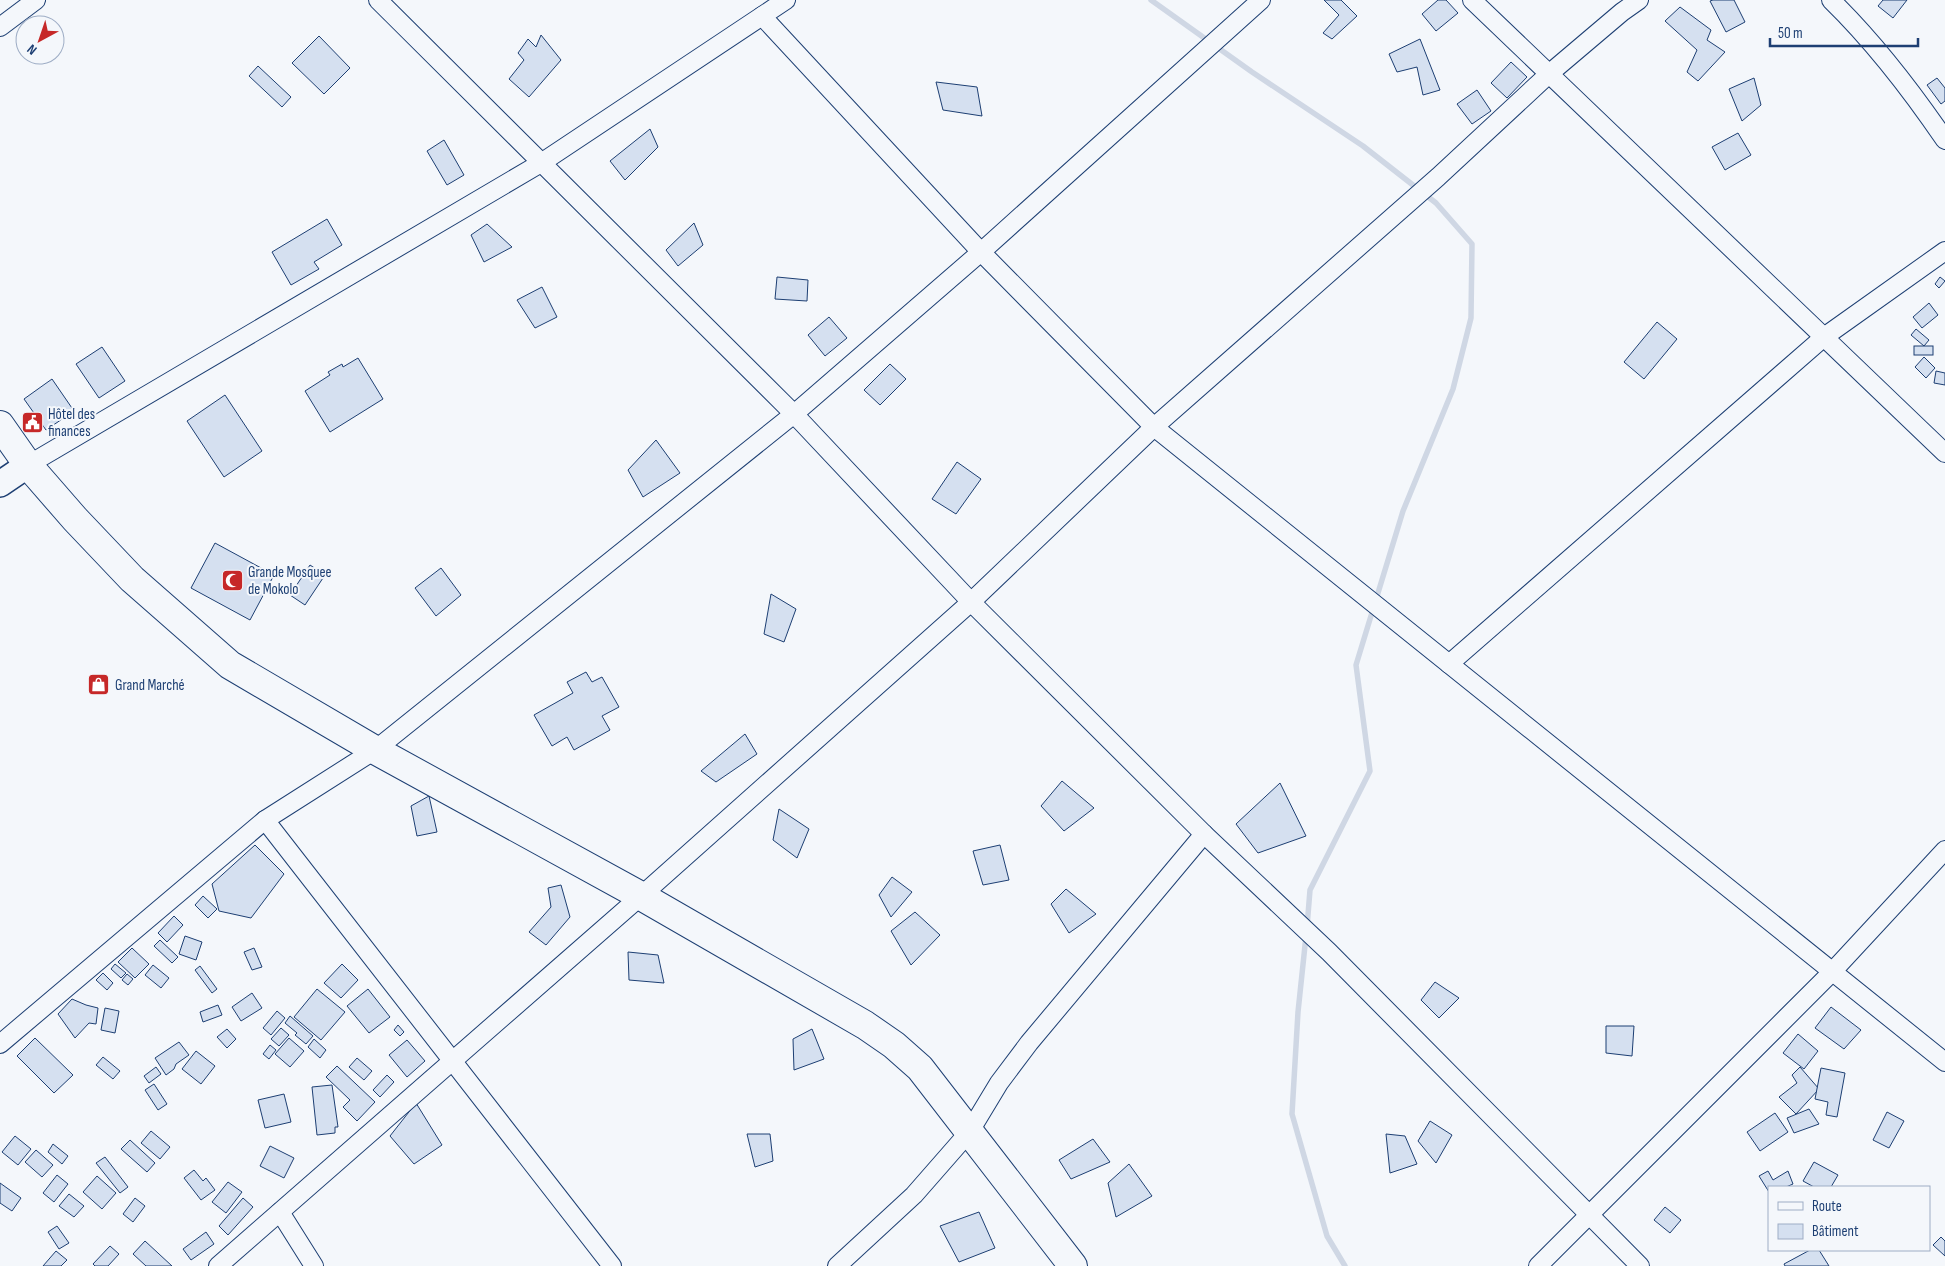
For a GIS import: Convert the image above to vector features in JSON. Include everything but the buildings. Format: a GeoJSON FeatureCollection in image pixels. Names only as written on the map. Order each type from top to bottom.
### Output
{"type":"FeatureCollection","features":[{"type":"Feature","properties":{"kind":"main road"},"geometry":{"type":"LineString","coordinates":[[0,424],[28,465],[75,519],[132,578],[230,665],[375,750],[641,896],[865,1025],[894,1045],[920,1068],[1073,1266]]}},
{"type":"Feature","properties":{"kind":"street"},"geometry":{"type":"LineString","coordinates":[[0,27],[36,0]]}},
{"type":"Feature","properties":{"kind":"street"},"geometry":{"type":"LineString","coordinates":[[378,0],[794,414],[971,602],[1204,834],[1329,952],[1640,1266]]}},
{"type":"Feature","properties":{"kind":"street"},"geometry":{"type":"LineString","coordinates":[[0,484],[28,465],[541,163],[786,0]]}},
{"type":"Feature","properties":{"kind":"street"},"geometry":{"type":"LineString","coordinates":[[0,1044],[265,820],[375,750],[794,414],[981,252],[1261,0]]}},
{"type":"Feature","properties":{"kind":"street"},"geometry":{"type":"LineString","coordinates":[[1472,0],[1945,453]]}},
{"type":"Feature","properties":{"kind":"street"},"geometry":{"type":"LineString","coordinates":[[218,1266],[641,896],[971,602],[1154,427],[1400,212],[1550,73],[1622,12],[1639,0]]}},
{"type":"Feature","properties":{"kind":"street"},"geometry":{"type":"LineString","coordinates":[[1832,0],[1887,60],[1914,94],[1945,140]]}},
{"type":"Feature","properties":{"kind":"street"},"geometry":{"type":"LineString","coordinates":[[762,16],[981,252],[1154,427],[1945,1062]]}},
{"type":"Feature","properties":{"kind":"street"},"geometry":{"type":"LineString","coordinates":[[1449,664],[1824,337],[1945,251]]}},
{"type":"Feature","properties":{"kind":"street"},"geometry":{"type":"LineString","coordinates":[[265,820],[612,1266]]}},
{"type":"Feature","properties":{"kind":"street"},"geometry":{"type":"LineString","coordinates":[[836,1266],[914,1195],[970,1132],[999,1083],[1029,1043],[1204,834]]}},
{"type":"Feature","properties":{"kind":"street"},"geometry":{"type":"LineString","coordinates":[[1538,1266],[1832,972],[1945,850]]}},
{"type":"Feature","properties":{"kind":"street"},"geometry":{"type":"LineString","coordinates":[[280,1212],[314,1266]]}},
{"type":"Feature","properties":{"kind":"waterway"},"geometry":{"type":"LineString","coordinates":[[1151,0],[1252,72],[1363,146],[1436,203],[1472,244],[1471,318],[1453,389],[1403,511],[1356,665],[1370,771],[1310,890],[1307,927]]}},
{"type":"Feature","properties":{"kind":"waterway"},"geometry":{"type":"LineString","coordinates":[[1306,936],[1298,1012],[1292,1114],[1327,1236],[1345,1266]]}},
{"type":"Feature","properties":{"kind":"place","name":"Hôtel des finances"},"geometry":{"type":"Point","coordinates":[32,423]}},
{"type":"Feature","properties":{"kind":"place","name":"Grande Mosquee de Mokolo"},"geometry":{"type":"Point","coordinates":[232,581]}},
{"type":"Feature","properties":{"kind":"place","name":"Grand Marché"},"geometry":{"type":"Point","coordinates":[99,685]}}]}
